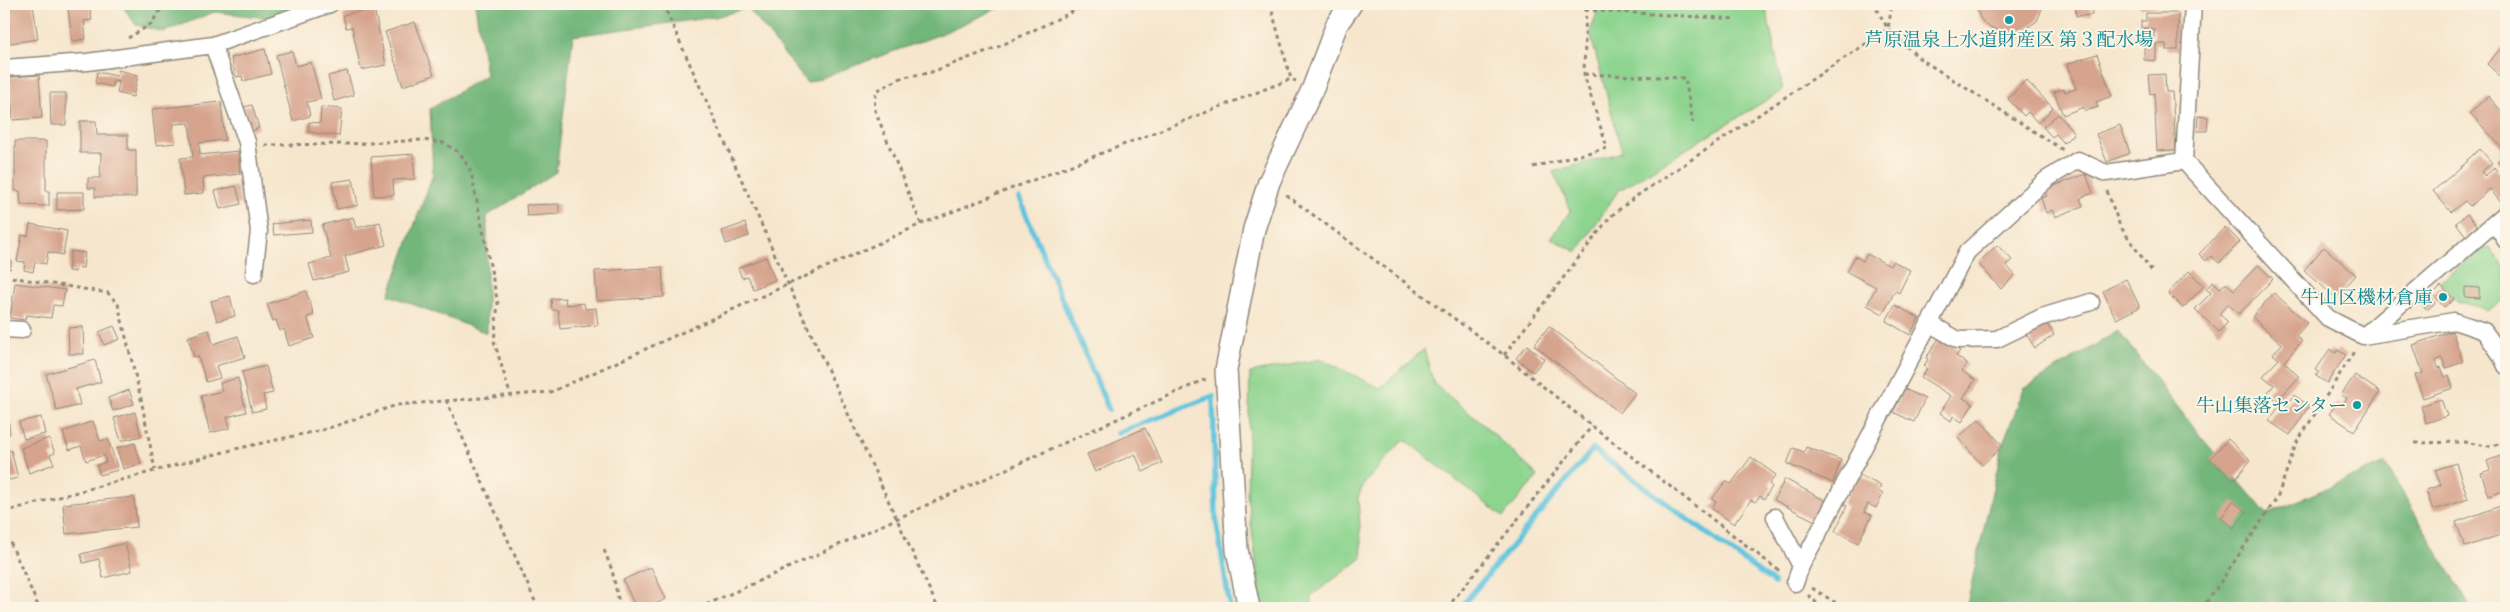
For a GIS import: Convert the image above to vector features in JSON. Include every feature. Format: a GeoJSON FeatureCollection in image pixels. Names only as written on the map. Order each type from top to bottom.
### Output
{"type":"FeatureCollection","features":[{"type":"Feature","properties":{"kind":"street"},"geometry":{"type":"LineString","coordinates":[[4,68],[106,60],[213,45],[330,4]]}},
{"type":"Feature","properties":{"kind":"street"},"geometry":{"type":"LineString","coordinates":[[1249,608],[1237,550],[1226,370],[1254,229],[1269,182],[1313,88],[1337,24],[1351,4]]}},
{"type":"Feature","properties":{"kind":"street"},"geometry":{"type":"LineString","coordinates":[[2193,4],[2184,161],[2328,318],[2363,336],[2454,321],[2484,331],[2501,355],[2506,366]]}},
{"type":"Feature","properties":{"kind":"street"},"geometry":{"type":"LineString","coordinates":[[213,45],[247,142],[259,231],[254,274]]}},
{"type":"Feature","properties":{"kind":"street"},"geometry":{"type":"LineString","coordinates":[[1798,576],[1966,252],[2047,179],[2078,160],[2106,172],[2184,161]]}},
{"type":"Feature","properties":{"kind":"street"},"geometry":{"type":"LineString","coordinates":[[2363,336],[2500,218],[2506,241]]}},
{"type":"Feature","properties":{"kind":"street"},"geometry":{"type":"LineString","coordinates":[[1929,323],[1958,340],[1997,340],[2042,317],[2091,302]]}},
{"type":"Feature","properties":{"kind":"street"},"geometry":{"type":"LineString","coordinates":[[4,329],[22,330]]}},
{"type":"Feature","properties":{"kind":"street"},"geometry":{"type":"LineString","coordinates":[[1775,517],[1798,576]]}},
{"type":"Feature","properties":{"kind":"path"},"geometry":{"type":"LineString","coordinates":[[106,60],[112,48],[153,24],[157,14],[172,4]]}},
{"type":"Feature","properties":{"kind":"path"},"geometry":{"type":"LineString","coordinates":[[182,4],[192,7],[212,4]]}},
{"type":"Feature","properties":{"kind":"path"},"geometry":{"type":"LineString","coordinates":[[663,4],[788,284],[938,608]]}},
{"type":"Feature","properties":{"kind":"path"},"geometry":{"type":"LineString","coordinates":[[921,224],[874,108],[876,91],[903,77],[929,73],[1000,46],[1089,4]]}},
{"type":"Feature","properties":{"kind":"path"},"geometry":{"type":"LineString","coordinates":[[1270,4],[1291,80]]}},
{"type":"Feature","properties":{"kind":"path"},"geometry":{"type":"LineString","coordinates":[[1533,167],[1607,148],[1584,74],[1586,4]]}},
{"type":"Feature","properties":{"kind":"path"},"geometry":{"type":"LineString","coordinates":[[1870,4],[1878,11],[1888,29],[1919,58],[2078,160]]}},
{"type":"Feature","properties":{"kind":"path"},"geometry":{"type":"LineString","coordinates":[[1504,355],[1610,217],[1643,191],[1888,29],[1892,4]]}},
{"type":"Feature","properties":{"kind":"path"},"geometry":{"type":"LineString","coordinates":[[1585,10],[1736,19]]}},
{"type":"Feature","properties":{"kind":"path"},"geometry":{"type":"LineString","coordinates":[[1584,74],[1685,78],[1693,123]]}},
{"type":"Feature","properties":{"kind":"path"},"geometry":{"type":"LineString","coordinates":[[4,512],[235,449],[326,429],[397,405],[446,400],[511,397],[551,392],[921,224],[1291,80],[1313,88]]}},
{"type":"Feature","properties":{"kind":"path"},"geometry":{"type":"LineString","coordinates":[[247,142],[277,146],[423,140],[444,143],[460,153],[472,172],[498,304],[494,341],[511,397]]}},
{"type":"Feature","properties":{"kind":"path"},"geometry":{"type":"LineString","coordinates":[[2106,172],[2108,194],[2120,226],[2153,273]]}},
{"type":"Feature","properties":{"kind":"path"},"geometry":{"type":"LineString","coordinates":[[1269,182],[1504,355],[1592,426],[1844,608]]}},
{"type":"Feature","properties":{"kind":"path"},"geometry":{"type":"LineString","coordinates":[[4,276],[108,293],[118,304],[141,399],[154,470]]}},
{"type":"Feature","properties":{"kind":"path"},"geometry":{"type":"LineString","coordinates":[[2200,608],[2209,599],[2276,498],[2296,444],[2363,336]]}},
{"type":"Feature","properties":{"kind":"path"},"geometry":{"type":"LineString","coordinates":[[699,608],[1226,370]]}},
{"type":"Feature","properties":{"kind":"path"},"geometry":{"type":"LineString","coordinates":[[446,400],[538,608]]}},
{"type":"Feature","properties":{"kind":"path"},"geometry":{"type":"LineString","coordinates":[[1447,608],[1592,426]]}},
{"type":"Feature","properties":{"kind":"path"},"geometry":{"type":"LineString","coordinates":[[2415,444],[2464,442],[2487,446],[2506,443]]}},
{"type":"Feature","properties":{"kind":"path"},"geometry":{"type":"LineString","coordinates":[[4,528],[39,608]]}},
{"type":"Feature","properties":{"kind":"path"},"geometry":{"type":"LineString","coordinates":[[604,550],[612,570],[620,608]]}},
{"type":"Feature","properties":{"kind":"green space"},"geometry":{"type":"Polygon","coordinates":[[[121,4],[327,4],[269,18],[214,12],[164,32],[136,25],[121,4]]]}},
{"type":"Feature","properties":{"kind":"green space"},"geometry":{"type":"Polygon","coordinates":[[[475,4],[1007,4],[941,34],[807,83],[748,8],[715,17],[573,36],[556,172],[487,216],[487,333],[389,295],[433,174],[430,109],[486,75],[475,4]]]}},
{"type":"Feature","properties":{"kind":"green space"},"geometry":{"type":"Polygon","coordinates":[[[1600,4],[1765,4],[1783,90],[1618,191],[1577,252],[1551,238],[1571,210],[1553,172],[1622,152],[1590,33],[1600,4]]]}},
{"type":"Feature","properties":{"kind":"green space"},"geometry":{"type":"Polygon","coordinates":[[[2484,248],[2491,249],[2506,271],[2506,298],[2487,311],[2457,301],[2440,282],[2484,248]]]}},
{"type":"Feature","properties":{"kind":"green space"},"geometry":{"type":"Polygon","coordinates":[[[2118,331],[2201,437],[2267,514],[2385,463],[2471,608],[1966,608],[2003,443],[2024,389],[2118,331]]]}},
{"type":"Feature","properties":{"kind":"green space"},"geometry":{"type":"Polygon","coordinates":[[[1424,349],[1434,384],[1485,426],[1538,476],[1503,517],[1404,439],[1364,484],[1358,497],[1362,558],[1311,596],[1313,608],[1265,608],[1261,596],[1247,495],[1250,373],[1321,359],[1380,388],[1424,349]]]}},
{"type":"Feature","properties":{"kind":"building"},"geometry":{"type":"Polygon","coordinates":[[[4,4],[33,4],[38,39],[4,44],[4,4]]]}},
{"type":"Feature","properties":{"kind":"building"},"geometry":{"type":"Polygon","coordinates":[[[89,4],[92,20],[84,21],[86,39],[72,41],[68,7],[89,4]]]}},
{"type":"Feature","properties":{"kind":"building","name":"芦原温泉上水道財産区 第３配水場"},"geometry":{"type":"Polygon","coordinates":[[[1975,4],[2044,4],[2037,21],[2022,31],[2003,33],[1986,25],[1980,18],[1975,4]]]}},
{"type":"Feature","properties":{"kind":"building"},"geometry":{"type":"Polygon","coordinates":[[[2075,4],[2091,4],[2092,15],[2076,16],[2075,4]]]}},
{"type":"Feature","properties":{"kind":"building"},"geometry":{"type":"Polygon","coordinates":[[[2140,4],[2163,4],[2163,5],[2140,8],[2140,4]]]}},
{"type":"Feature","properties":{"kind":"building"},"geometry":{"type":"Polygon","coordinates":[[[374,8],[386,65],[361,70],[352,27],[346,28],[343,15],[374,8]]]}},
{"type":"Feature","properties":{"kind":"building"},"geometry":{"type":"Polygon","coordinates":[[[2146,13],[2178,13],[2178,50],[2166,50],[2166,44],[2156,44],[2156,61],[2144,60],[2144,38],[2154,38],[2154,29],[2141,28],[2141,21],[2146,21],[2146,13]]]}},
{"type":"Feature","properties":{"kind":"building"},"geometry":{"type":"Polygon","coordinates":[[[415,22],[434,75],[403,86],[385,32],[415,22]]]}},
{"type":"Feature","properties":{"kind":"building"},"geometry":{"type":"Polygon","coordinates":[[[2502,47],[2506,51],[2506,82],[2487,64],[2502,47]]]}},
{"type":"Feature","properties":{"kind":"building"},"geometry":{"type":"Polygon","coordinates":[[[265,49],[271,74],[243,81],[242,76],[236,77],[231,58],[265,49]]]}},
{"type":"Feature","properties":{"kind":"building"},"geometry":{"type":"Polygon","coordinates":[[[292,51],[296,66],[311,62],[321,99],[307,102],[310,116],[293,121],[276,55],[292,51]]]}},
{"type":"Feature","properties":{"kind":"building"},"geometry":{"type":"Polygon","coordinates":[[[2097,54],[2112,96],[2096,102],[2098,107],[2085,111],[2084,107],[2063,115],[2054,92],[2064,89],[2065,92],[2076,89],[2067,64],[2097,54]]]}},
{"type":"Feature","properties":{"kind":"building"},"geometry":{"type":"Polygon","coordinates":[[[118,70],[138,75],[133,97],[117,93],[119,82],[113,81],[112,87],[95,83],[97,72],[117,76],[118,70]]]}},
{"type":"Feature","properties":{"kind":"building"},"geometry":{"type":"Polygon","coordinates":[[[347,71],[354,95],[334,101],[328,76],[347,71]]]}},
{"type":"Feature","properties":{"kind":"building"},"geometry":{"type":"Polygon","coordinates":[[[2165,74],[2166,92],[2172,92],[2176,150],[2157,151],[2154,93],[2150,94],[2148,75],[2165,74]]]}},
{"type":"Feature","properties":{"kind":"building"},"geometry":{"type":"Polygon","coordinates":[[[39,75],[42,118],[13,120],[10,77],[39,75]]]}},
{"type":"Feature","properties":{"kind":"building"},"geometry":{"type":"Polygon","coordinates":[[[2026,80],[2053,108],[2038,123],[2028,112],[2024,116],[2008,99],[2026,80]]]}},
{"type":"Feature","properties":{"kind":"building"},"geometry":{"type":"Polygon","coordinates":[[[50,93],[66,93],[66,125],[51,125],[50,93]]]}},
{"type":"Feature","properties":{"kind":"building"},"geometry":{"type":"Polygon","coordinates":[[[2488,96],[2506,116],[2506,171],[2497,161],[2502,157],[2499,154],[2504,150],[2470,113],[2488,96]]]}},
{"type":"Feature","properties":{"kind":"building"},"geometry":{"type":"Polygon","coordinates":[[[221,102],[225,140],[199,143],[200,155],[238,151],[240,174],[203,178],[204,193],[184,195],[180,158],[193,157],[189,123],[173,124],[175,143],[156,145],[152,109],[221,102]]]}},
{"type":"Feature","properties":{"kind":"building"},"geometry":{"type":"Polygon","coordinates":[[[252,105],[259,128],[252,131],[244,107],[252,105]]]}},
{"type":"Feature","properties":{"kind":"building"},"geometry":{"type":"Polygon","coordinates":[[[321,107],[342,109],[339,136],[308,132],[309,122],[320,123],[321,107]]]}},
{"type":"Feature","properties":{"kind":"building"},"geometry":{"type":"Polygon","coordinates":[[[2058,114],[2074,133],[2064,143],[2056,134],[2052,137],[2043,127],[2058,114]]]}},
{"type":"Feature","properties":{"kind":"building"},"geometry":{"type":"Polygon","coordinates":[[[2198,116],[2208,117],[2207,131],[2197,131],[2198,116]]]}},
{"type":"Feature","properties":{"kind":"building"},"geometry":{"type":"Polygon","coordinates":[[[80,121],[96,121],[97,135],[128,135],[128,150],[136,150],[136,197],[95,197],[95,188],[88,188],[88,178],[100,178],[101,153],[80,153],[80,121]]]}},
{"type":"Feature","properties":{"kind":"building"},"geometry":{"type":"Polygon","coordinates":[[[2120,125],[2130,153],[2107,162],[2096,134],[2120,125]]]}},
{"type":"Feature","properties":{"kind":"building"},"geometry":{"type":"Polygon","coordinates":[[[15,141],[46,141],[46,191],[49,191],[49,206],[21,205],[20,191],[15,191],[15,141]]]}},
{"type":"Feature","properties":{"kind":"building"},"geometry":{"type":"Polygon","coordinates":[[[2480,149],[2492,163],[2481,172],[2485,176],[2495,167],[2502,176],[2505,173],[2506,175],[2506,203],[2503,205],[2490,189],[2470,206],[2465,201],[2451,212],[2433,191],[2480,149]]]}},
{"type":"Feature","properties":{"kind":"building"},"geometry":{"type":"Polygon","coordinates":[[[413,154],[415,179],[393,180],[394,195],[374,196],[371,157],[413,154]]]}},
{"type":"Feature","properties":{"kind":"building"},"geometry":{"type":"Polygon","coordinates":[[[2086,174],[2093,193],[2080,198],[2083,206],[2055,217],[2052,210],[2046,213],[2041,198],[2047,196],[2044,190],[2086,174]]]}},
{"type":"Feature","properties":{"kind":"building"},"geometry":{"type":"Polygon","coordinates":[[[353,179],[358,205],[337,209],[332,182],[353,179]]]}},
{"type":"Feature","properties":{"kind":"building"},"geometry":{"type":"Polygon","coordinates":[[[236,186],[241,204],[220,209],[215,191],[236,186]]]}},
{"type":"Feature","properties":{"kind":"building"},"geometry":{"type":"Polygon","coordinates":[[[57,192],[84,192],[84,209],[57,210],[57,192]]]}},
{"type":"Feature","properties":{"kind":"building"},"geometry":{"type":"Polygon","coordinates":[[[559,204],[559,214],[527,216],[526,205],[559,204]]]}},
{"type":"Feature","properties":{"kind":"building"},"geometry":{"type":"Polygon","coordinates":[[[2467,214],[2477,226],[2466,236],[2456,223],[2467,214]]]}},
{"type":"Feature","properties":{"kind":"building"},"geometry":{"type":"Polygon","coordinates":[[[353,217],[356,228],[380,222],[386,245],[345,256],[349,272],[314,281],[309,264],[331,258],[322,225],[353,217]]]}},
{"type":"Feature","properties":{"kind":"building"},"geometry":{"type":"Polygon","coordinates":[[[311,220],[312,232],[274,235],[272,224],[311,220]]]}},
{"type":"Feature","properties":{"kind":"building"},"geometry":{"type":"Polygon","coordinates":[[[745,223],[749,236],[726,244],[722,231],[745,223]]]}},
{"type":"Feature","properties":{"kind":"building"},"geometry":{"type":"Polygon","coordinates":[[[30,224],[67,231],[63,255],[48,252],[46,264],[35,262],[33,272],[24,270],[25,262],[17,261],[22,235],[28,236],[30,224]]]}},
{"type":"Feature","properties":{"kind":"building"},"geometry":{"type":"Polygon","coordinates":[[[2225,227],[2240,242],[2219,263],[2211,256],[2206,261],[2199,254],[2225,227]]]}},
{"type":"Feature","properties":{"kind":"building"},"geometry":{"type":"Polygon","coordinates":[[[1997,245],[2012,260],[2006,265],[2015,275],[2001,289],[1978,263],[1997,245]]]}},
{"type":"Feature","properties":{"kind":"building"},"geometry":{"type":"Polygon","coordinates":[[[2324,247],[2356,275],[2336,298],[2304,270],[2324,247]]]}},
{"type":"Feature","properties":{"kind":"building"},"geometry":{"type":"Polygon","coordinates":[[[71,251],[85,253],[83,268],[75,267],[75,272],[68,271],[71,251]]]}},
{"type":"Feature","properties":{"kind":"building"},"geometry":{"type":"Polygon","coordinates":[[[4,253],[7,254],[6,260],[12,261],[10,269],[4,267],[4,253]]]}},
{"type":"Feature","properties":{"kind":"building"},"geometry":{"type":"Polygon","coordinates":[[[1867,254],[1890,266],[1893,261],[1910,270],[1899,293],[1895,291],[1883,314],[1867,305],[1876,287],[1847,272],[1855,256],[1863,261],[1867,254]]]}},
{"type":"Feature","properties":{"kind":"building"},"geometry":{"type":"Polygon","coordinates":[[[766,257],[775,280],[753,289],[747,276],[742,278],[738,268],[766,257]]]}},
{"type":"Feature","properties":{"kind":"building"},"geometry":{"type":"Polygon","coordinates":[[[2258,265],[2273,279],[2239,314],[2228,304],[2219,314],[2228,322],[2219,332],[2195,309],[2211,293],[2206,289],[2213,281],[2220,288],[2226,283],[2234,290],[2258,265]]]}},
{"type":"Feature","properties":{"kind":"building"},"geometry":{"type":"Polygon","coordinates":[[[662,267],[664,297],[597,301],[595,271],[662,267]]]}},
{"type":"Feature","properties":{"kind":"building"},"geometry":{"type":"Polygon","coordinates":[[[2189,271],[2204,286],[2183,308],[2168,293],[2189,271]]]}},
{"type":"Feature","properties":{"kind":"building"},"geometry":{"type":"Polygon","coordinates":[[[2126,279],[2140,307],[2116,319],[2103,291],[2126,279]]]}},
{"type":"Feature","properties":{"kind":"building"},"geometry":{"type":"Polygon","coordinates":[[[15,283],[65,290],[62,306],[53,305],[51,318],[26,315],[25,320],[10,318],[15,283]]]}},
{"type":"Feature","properties":{"kind":"building","name":"牛山区機材倉庫"},"geometry":{"type":"Polygon","coordinates":[[[2441,286],[2454,299],[2444,307],[2433,294],[2441,286]]]}},
{"type":"Feature","properties":{"kind":"building"},"geometry":{"type":"Polygon","coordinates":[[[2465,287],[2479,288],[2479,298],[2465,297],[2465,287]]]}},
{"type":"Feature","properties":{"kind":"building"},"geometry":{"type":"Polygon","coordinates":[[[306,291],[314,315],[307,317],[314,338],[289,346],[284,329],[280,331],[276,320],[273,321],[267,304],[306,291]]]}},
{"type":"Feature","properties":{"kind":"building"},"geometry":{"type":"Polygon","coordinates":[[[2274,293],[2307,323],[2296,336],[2302,341],[2284,362],[2299,377],[2277,401],[2268,392],[2274,385],[2263,376],[2279,359],[2273,354],[2282,344],[2252,317],[2274,293]]]}},
{"type":"Feature","properties":{"kind":"building"},"geometry":{"type":"Polygon","coordinates":[[[2427,293],[2435,303],[2427,310],[2418,300],[2427,293]]]}},
{"type":"Feature","properties":{"kind":"building"},"geometry":{"type":"Polygon","coordinates":[[[230,296],[235,316],[217,321],[211,301],[230,296]]]}},
{"type":"Feature","properties":{"kind":"building"},"geometry":{"type":"Polygon","coordinates":[[[565,298],[566,305],[584,303],[585,309],[596,308],[598,325],[560,329],[558,310],[552,310],[551,299],[565,298]]]}},
{"type":"Feature","properties":{"kind":"building"},"geometry":{"type":"Polygon","coordinates":[[[1895,305],[1919,318],[1910,335],[1886,321],[1895,305]]]}},
{"type":"Feature","properties":{"kind":"building"},"geometry":{"type":"Polygon","coordinates":[[[2045,321],[2054,335],[2035,348],[2026,334],[2045,321]]]}},
{"type":"Feature","properties":{"kind":"building"},"geometry":{"type":"Polygon","coordinates":[[[114,326],[120,339],[104,345],[99,332],[114,326]]]}},
{"type":"Feature","properties":{"kind":"building"},"geometry":{"type":"Polygon","coordinates":[[[1549,326],[1635,393],[1620,413],[1534,345],[1549,326]]]}},
{"type":"Feature","properties":{"kind":"building"},"geometry":{"type":"Polygon","coordinates":[[[83,327],[84,354],[69,354],[68,328],[83,327]]]}},
{"type":"Feature","properties":{"kind":"building"},"geometry":{"type":"Polygon","coordinates":[[[209,330],[213,344],[238,336],[245,357],[216,366],[220,378],[206,382],[198,356],[194,357],[188,337],[209,330]]]}},
{"type":"Feature","properties":{"kind":"building"},"geometry":{"type":"Polygon","coordinates":[[[2452,331],[2463,362],[2446,368],[2442,358],[2436,360],[2438,368],[2441,367],[2445,377],[2449,375],[2453,388],[2423,398],[2415,375],[2423,373],[2413,345],[2452,331]]]}},
{"type":"Feature","properties":{"kind":"building"},"geometry":{"type":"Polygon","coordinates":[[[1940,337],[1960,351],[1956,356],[1967,364],[1962,371],[1975,380],[1963,398],[1973,404],[1962,422],[1953,416],[1951,421],[1940,413],[1951,396],[1921,377],[1927,369],[1924,366],[1928,359],[1926,358],[1940,337]]]}},
{"type":"Feature","properties":{"kind":"building"},"geometry":{"type":"Polygon","coordinates":[[[1527,345],[1544,359],[1533,372],[1516,358],[1527,345]]]}},
{"type":"Feature","properties":{"kind":"building"},"geometry":{"type":"Polygon","coordinates":[[[2330,349],[2336,353],[2338,350],[2346,355],[2327,383],[2316,376],[2319,372],[2316,370],[2330,349]]]}},
{"type":"Feature","properties":{"kind":"building"},"geometry":{"type":"Polygon","coordinates":[[[5,358],[8,378],[4,378],[5,358]]]}},
{"type":"Feature","properties":{"kind":"building"},"geometry":{"type":"Polygon","coordinates":[[[95,360],[101,382],[76,389],[80,405],[57,411],[46,374],[95,360]]]}},
{"type":"Feature","properties":{"kind":"building"},"geometry":{"type":"Polygon","coordinates":[[[266,366],[273,393],[263,395],[266,409],[252,412],[242,372],[266,366]]]}},
{"type":"Feature","properties":{"kind":"building","name":"牛山集落センター"},"geometry":{"type":"Polygon","coordinates":[[[2355,375],[2380,392],[2354,431],[2329,414],[2337,403],[2342,406],[2347,398],[2341,395],[2355,375]]]}},
{"type":"Feature","properties":{"kind":"building"},"geometry":{"type":"Polygon","coordinates":[[[238,378],[246,412],[227,417],[230,428],[210,433],[201,396],[222,391],[220,383],[238,378]]]}},
{"type":"Feature","properties":{"kind":"building"},"geometry":{"type":"Polygon","coordinates":[[[1905,389],[1925,399],[1914,422],[1893,412],[1905,389]]]}},
{"type":"Feature","properties":{"kind":"building"},"geometry":{"type":"Polygon","coordinates":[[[129,390],[134,404],[113,411],[108,398],[129,390]]]}},
{"type":"Feature","properties":{"kind":"building"},"geometry":{"type":"Polygon","coordinates":[[[2294,395],[2309,406],[2290,435],[2269,421],[2280,405],[2285,409],[2294,395]]]}},
{"type":"Feature","properties":{"kind":"building"},"geometry":{"type":"Polygon","coordinates":[[[2441,399],[2447,416],[2426,423],[2421,406],[2441,399]]]}},
{"type":"Feature","properties":{"kind":"building"},"geometry":{"type":"Polygon","coordinates":[[[4,408],[7,408],[10,434],[4,435],[4,408]]]}},
{"type":"Feature","properties":{"kind":"building"},"geometry":{"type":"Polygon","coordinates":[[[135,412],[141,436],[121,441],[114,418],[135,412]]]}},
{"type":"Feature","properties":{"kind":"building"},"geometry":{"type":"Polygon","coordinates":[[[41,417],[45,434],[24,439],[19,422],[41,417]]]}},
{"type":"Feature","properties":{"kind":"building"},"geometry":{"type":"Polygon","coordinates":[[[1979,419],[2003,446],[1982,465],[1958,438],[1979,419]]]}},
{"type":"Feature","properties":{"kind":"building"},"geometry":{"type":"Polygon","coordinates":[[[93,421],[100,441],[108,439],[118,470],[100,475],[97,465],[106,462],[104,455],[86,461],[81,446],[69,450],[63,432],[93,421]]]}},
{"type":"Feature","properties":{"kind":"building"},"geometry":{"type":"Polygon","coordinates":[[[1145,428],[1162,463],[1143,472],[1135,454],[1095,472],[1087,454],[1145,428]]]}},
{"type":"Feature","properties":{"kind":"building"},"geometry":{"type":"Polygon","coordinates":[[[49,438],[55,453],[50,455],[54,464],[29,473],[21,448],[49,438]]]}},
{"type":"Feature","properties":{"kind":"building"},"geometry":{"type":"Polygon","coordinates":[[[2228,439],[2251,460],[2234,480],[2210,459],[2228,439]]]}},
{"type":"Feature","properties":{"kind":"building"},"geometry":{"type":"Polygon","coordinates":[[[135,443],[141,464],[123,469],[117,448],[135,443]]]}},
{"type":"Feature","properties":{"kind":"building"},"geometry":{"type":"Polygon","coordinates":[[[1806,447],[1841,460],[1833,483],[1787,464],[1793,448],[1804,452],[1806,447]]]}},
{"type":"Feature","properties":{"kind":"building"},"geometry":{"type":"Polygon","coordinates":[[[11,450],[18,478],[4,481],[4,452],[11,450]]]}},
{"type":"Feature","properties":{"kind":"building"},"geometry":{"type":"Polygon","coordinates":[[[2500,456],[2503,465],[2506,464],[2506,490],[2489,496],[2481,473],[2490,470],[2487,461],[2500,456]]]}},
{"type":"Feature","properties":{"kind":"building"},"geometry":{"type":"Polygon","coordinates":[[[1751,457],[1776,475],[1769,484],[1772,487],[1764,499],[1760,496],[1755,502],[1751,500],[1734,524],[1711,508],[1716,502],[1712,499],[1726,481],[1731,484],[1751,457]]]}},
{"type":"Feature","properties":{"kind":"building"},"geometry":{"type":"Polygon","coordinates":[[[2456,463],[2468,499],[2433,510],[2426,490],[2441,485],[2435,470],[2456,463]]]}},
{"type":"Feature","properties":{"kind":"building"},"geometry":{"type":"Polygon","coordinates":[[[1858,474],[1881,486],[1878,491],[1883,494],[1876,508],[1868,504],[1864,512],[1872,515],[1858,543],[1835,531],[1847,506],[1843,504],[1858,474]]]}},
{"type":"Feature","properties":{"kind":"building"},"geometry":{"type":"Polygon","coordinates":[[[1785,479],[1826,501],[1815,521],[1774,500],[1785,479]]]}},
{"type":"Feature","properties":{"kind":"building"},"geometry":{"type":"Polygon","coordinates":[[[134,497],[137,527],[66,534],[63,504],[134,497]]]}},
{"type":"Feature","properties":{"kind":"building"},"geometry":{"type":"Polygon","coordinates":[[[2233,501],[2247,512],[2234,528],[2221,518],[2233,501]]]}},
{"type":"Feature","properties":{"kind":"building"},"geometry":{"type":"Polygon","coordinates":[[[2506,504],[2506,533],[2465,547],[2456,522],[2506,504]]]}},
{"type":"Feature","properties":{"kind":"building"},"geometry":{"type":"Polygon","coordinates":[[[125,543],[132,571],[103,578],[99,559],[83,563],[81,554],[125,543]]]}},
{"type":"Feature","properties":{"kind":"building"},"geometry":{"type":"Polygon","coordinates":[[[651,567],[666,599],[646,608],[636,608],[623,580],[651,567]]]}},
{"type":"Feature","properties":{"kind":"waterway"},"geometry":{"type":"LineString","coordinates":[[1019,198],[1109,410]]}},
{"type":"Feature","properties":{"kind":"waterway"},"geometry":{"type":"LineString","coordinates":[[1118,433],[1213,396],[1216,518],[1230,608]]}},
{"type":"Feature","properties":{"kind":"waterway"},"geometry":{"type":"LineString","coordinates":[[1460,608],[1593,449],[1774,583]]}},
{"type":"Feature","properties":{"kind":"place","name":"芦原温泉上水道財産区 第３配水場"},"geometry":{"type":"Point","coordinates":[2009,20]}},
{"type":"Feature","properties":{"kind":"place","name":"牛山区機材倉庫"},"geometry":{"type":"Point","coordinates":[2443,297]}},
{"type":"Feature","properties":{"kind":"place","name":"牛山集落センター"},"geometry":{"type":"Point","coordinates":[2357,405]}}]}
